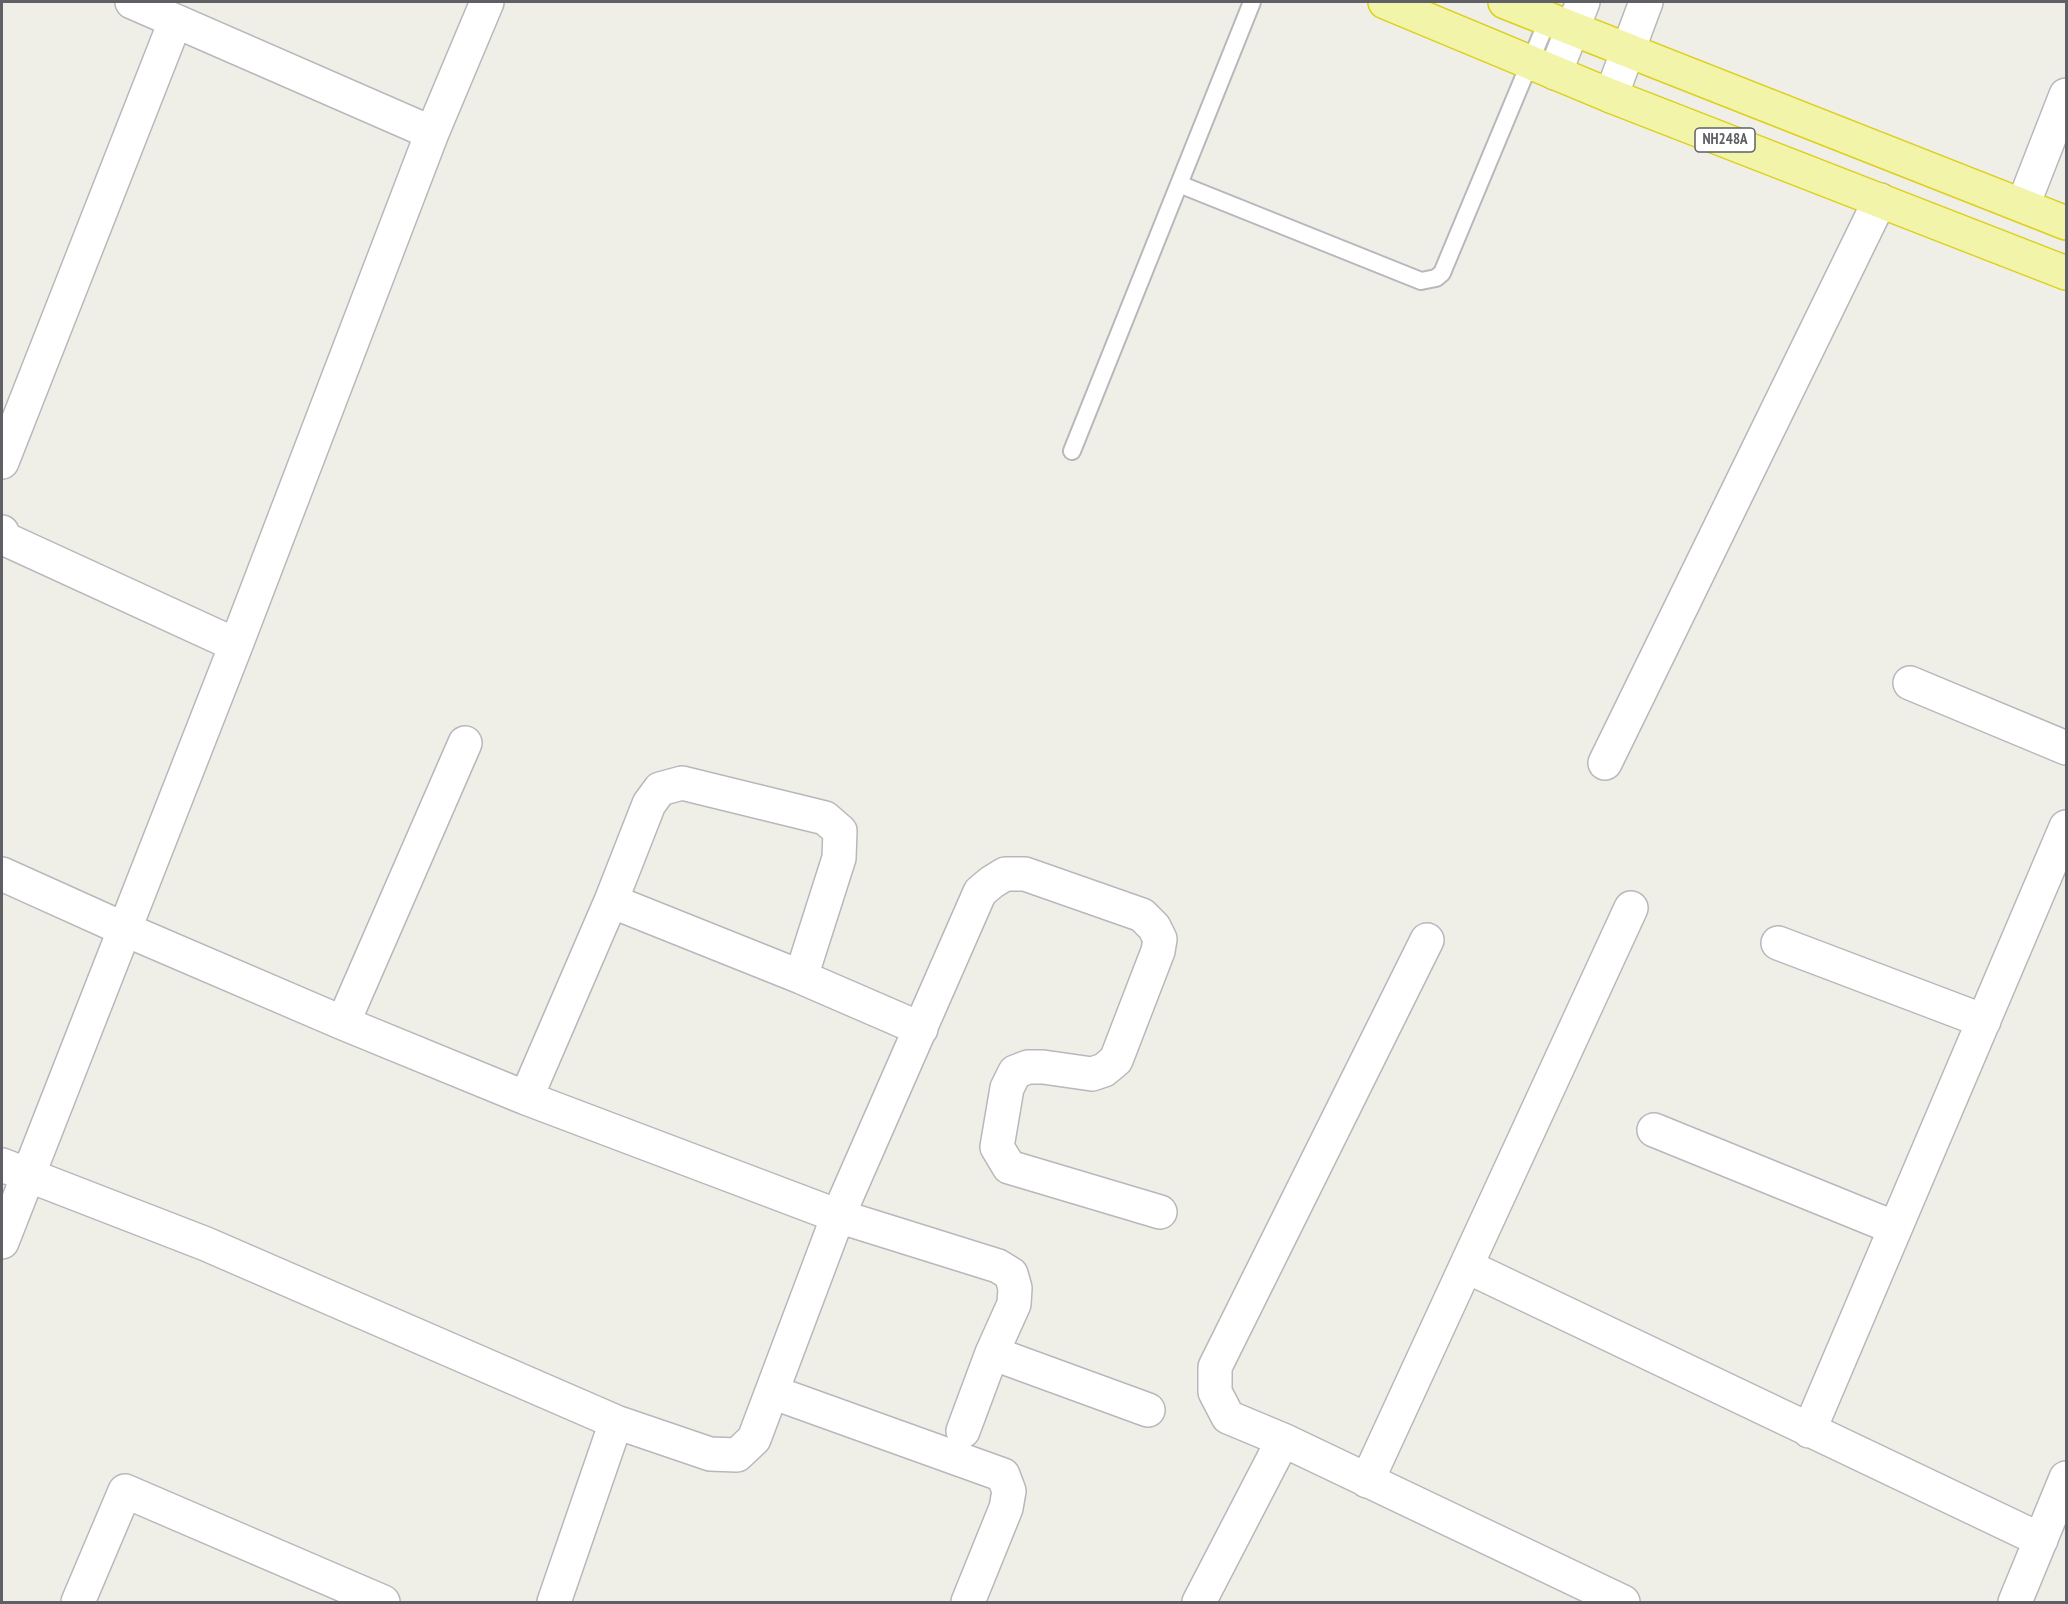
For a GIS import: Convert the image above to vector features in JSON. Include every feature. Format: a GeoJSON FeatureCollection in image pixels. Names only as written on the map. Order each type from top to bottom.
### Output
{"type":"FeatureCollection","features":[{"type":"Feature","properties":{"kind":"highway","name":"NH248A"},"geometry":{"type":"LineString","coordinates":[[1385,2],[1611,96],[2067,273]]}},
{"type":"Feature","properties":{"kind":"highway"},"geometry":{"type":"LineString","coordinates":[[1504,2],[1568,16],[1627,51],[2067,223]]}},
{"type":"Feature","properties":{"kind":"street"},"geometry":{"type":"LineString","coordinates":[[132,2],[432,134]]}},
{"type":"Feature","properties":{"kind":"street"},"geometry":{"type":"LineString","coordinates":[[2,1242],[15,1170],[124,929],[236,645],[432,134],[487,2]]}},
{"type":"Feature","properties":{"kind":"street"},"geometry":{"type":"LineString","coordinates":[[1611,96],[1646,2]]}},
{"type":"Feature","properties":{"kind":"street"},"geometry":{"type":"LineString","coordinates":[[1542,68],[1568,16]]}},
{"type":"Feature","properties":{"kind":"street"},"geometry":{"type":"LineString","coordinates":[[2,462],[175,22]]}},
{"type":"Feature","properties":{"kind":"street"},"geometry":{"type":"LineString","coordinates":[[2023,205],[2067,95]]}},
{"type":"Feature","properties":{"kind":"street"},"geometry":{"type":"LineString","coordinates":[[1605,763],[1880,200]]}},
{"type":"Feature","properties":{"kind":"street"},"geometry":{"type":"LineString","coordinates":[[3,539],[236,645]]}},
{"type":"Feature","properties":{"kind":"street"},"geometry":{"type":"LineString","coordinates":[[1910,683],[2067,748]]}},
{"type":"Feature","properties":{"kind":"street"},"geometry":{"type":"LineString","coordinates":[[343,1023],[465,742]]}},
{"type":"Feature","properties":{"kind":"street"},"geometry":{"type":"LineString","coordinates":[[526,1098],[611,901],[649,804],[660,789],[682,783],[825,818],[840,831],[838,858],[801,977]]}},
{"type":"Feature","properties":{"kind":"street"},"geometry":{"type":"LineString","coordinates":[[1809,1431],[2067,827]]}},
{"type":"Feature","properties":{"kind":"street"},"geometry":{"type":"LineString","coordinates":[[2,874],[343,1023],[526,1098],[837,1216],[998,1266],[1011,1274],[1015,1288],[1014,1304],[992,1353],[963,1431]]}},
{"type":"Feature","properties":{"kind":"street"},"geometry":{"type":"LineString","coordinates":[[15,1170],[206,1244],[616,1422],[710,1454],[737,1455],[754,1439],[837,1216],[980,892],[1005,874],[1025,874],[1142,915],[1154,927],[1160,939],[1158,951],[1116,1060],[1104,1070],[1092,1074],[1043,1067],[1028,1067],[1015,1072],[1007,1088],[997,1147],[1010,1167],[1160,1212]]}},
{"type":"Feature","properties":{"kind":"street"},"geometry":{"type":"LineString","coordinates":[[611,901],[801,977],[921,1029]]}},
{"type":"Feature","properties":{"kind":"street"},"geometry":{"type":"LineString","coordinates":[[1367,1480],[1631,908]]}},
{"type":"Feature","properties":{"kind":"street"},"geometry":{"type":"LineString","coordinates":[[1427,940],[1215,1367],[1215,1392],[1228,1417],[1283,1440],[1623,1602]]}},
{"type":"Feature","properties":{"kind":"street"},"geometry":{"type":"LineString","coordinates":[[1778,943],[1984,1021]]}},
{"type":"Feature","properties":{"kind":"street"},"geometry":{"type":"LineString","coordinates":[[1654,1130],[1895,1228]]}},
{"type":"Feature","properties":{"kind":"street"},"geometry":{"type":"LineString","coordinates":[[1466,1266],[2041,1540]]}},
{"type":"Feature","properties":{"kind":"street"},"geometry":{"type":"LineString","coordinates":[[992,1353],[1148,1410]]}},
{"type":"Feature","properties":{"kind":"street"},"geometry":{"type":"LineString","coordinates":[[772,1392],[1003,1475],[1009,1491],[1006,1508],[968,1602]]}},
{"type":"Feature","properties":{"kind":"street"},"geometry":{"type":"LineString","coordinates":[[554,1602],[616,1422]]}},
{"type":"Feature","properties":{"kind":"street"},"geometry":{"type":"LineString","coordinates":[[1200,1602],[1283,1440]]}},
{"type":"Feature","properties":{"kind":"street"},"geometry":{"type":"LineString","coordinates":[[2015,1602],[2067,1478]]}},
{"type":"Feature","properties":{"kind":"street"},"geometry":{"type":"LineString","coordinates":[[78,1602],[125,1491],[383,1602]]}},
{"type":"Feature","properties":{"kind":"lane"},"geometry":{"type":"LineString","coordinates":[[1072,451],[1252,2]]}},
{"type":"Feature","properties":{"kind":"lane"},"geometry":{"type":"LineString","coordinates":[[1179,184],[1421,281],[1436,279],[1442,273],[1542,68]]}}]}
